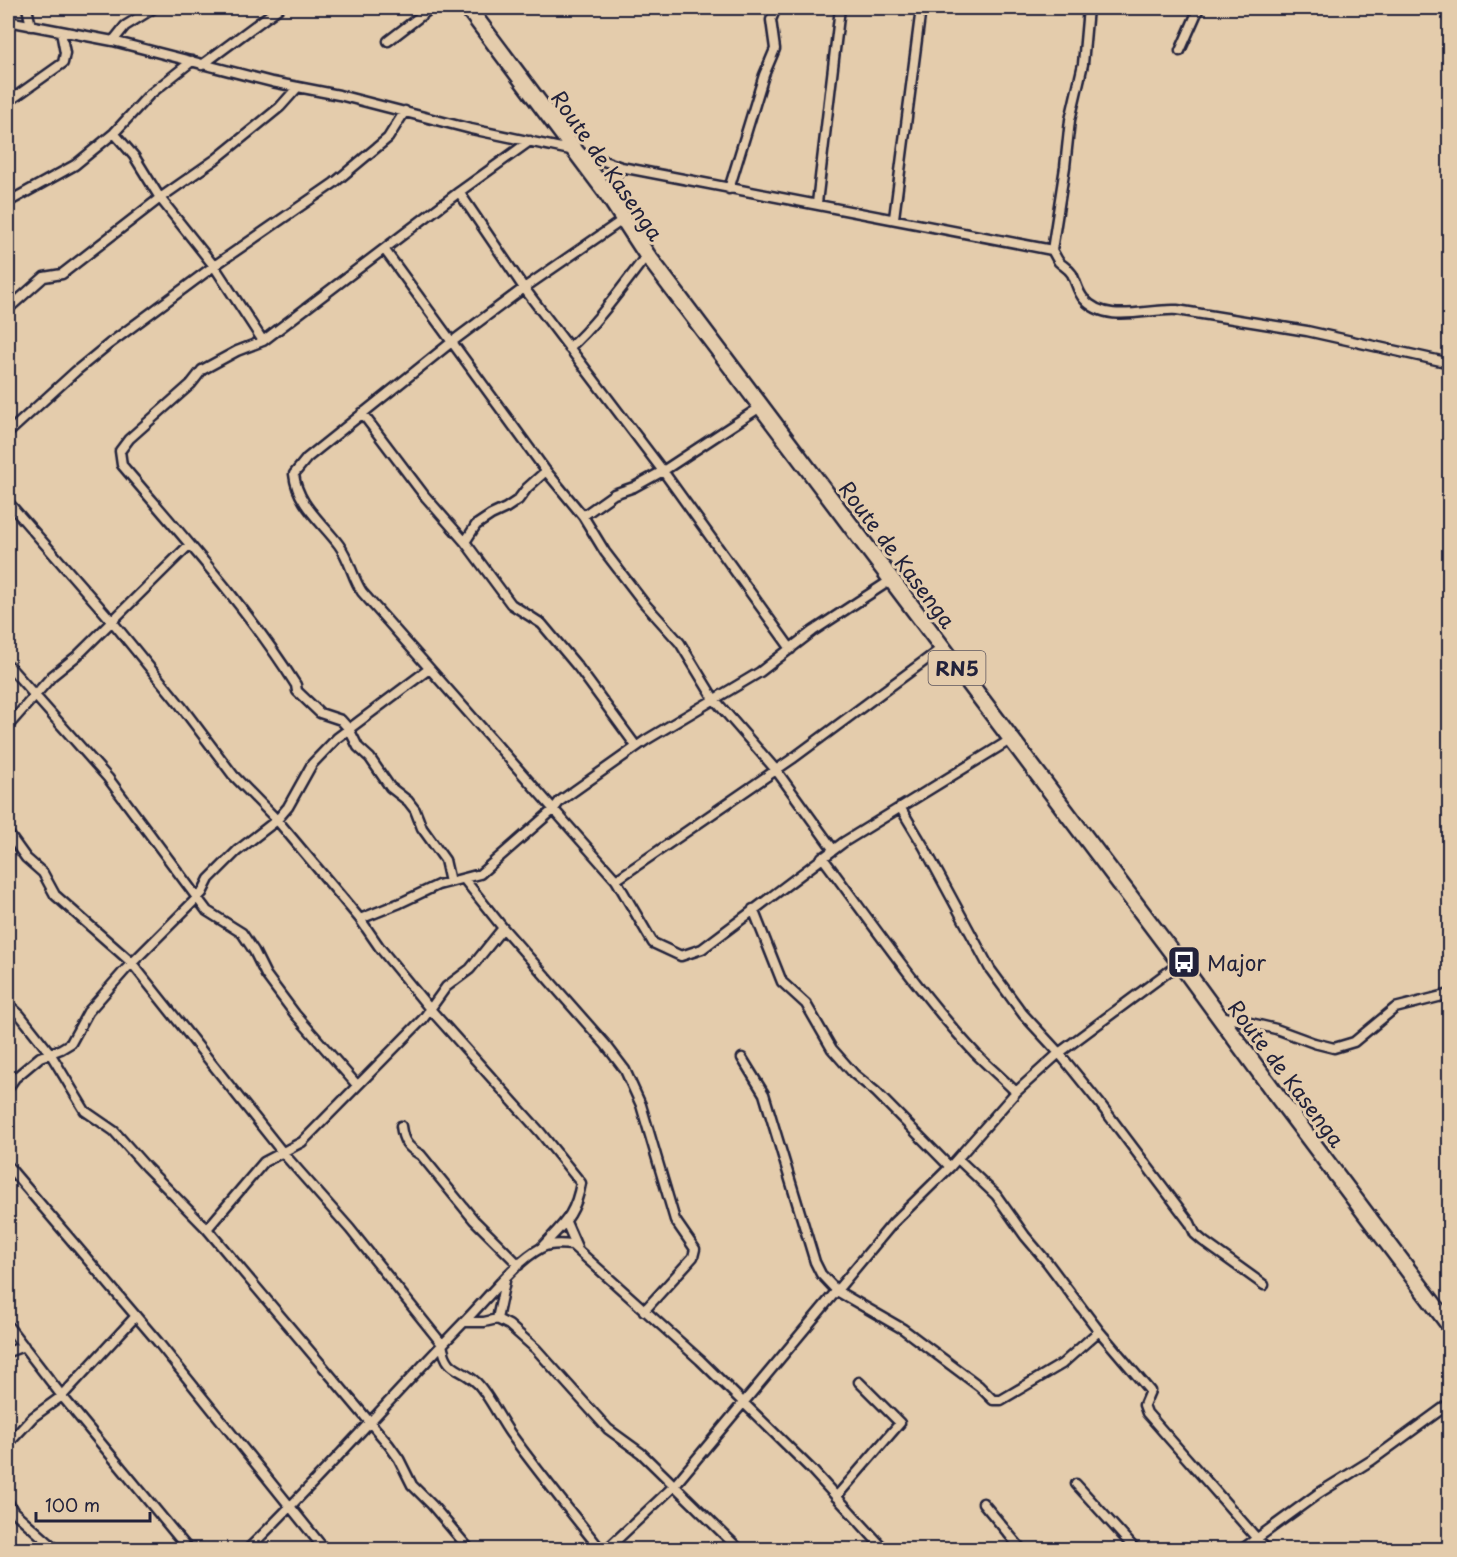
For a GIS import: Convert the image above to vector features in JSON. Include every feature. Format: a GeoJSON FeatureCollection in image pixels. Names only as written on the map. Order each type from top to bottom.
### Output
{"type":"FeatureCollection","features":[{"type":"Feature","properties":{"kind":"highway","name":"Route de Kasenga"},"geometry":{"type":"LineString","coordinates":[[468,8],[606,192],[647,255],[1180,963],[1449,1326]]}},
{"type":"Feature","properties":{"kind":"street"},"geometry":{"type":"LineString","coordinates":[[27,8],[31,26]]}},
{"type":"Feature","properties":{"kind":"street"},"geometry":{"type":"LineString","coordinates":[[113,41],[124,26],[154,8]]}},
{"type":"Feature","properties":{"kind":"street"},"geometry":{"type":"LineString","coordinates":[[201,65],[279,8]]}},
{"type":"Feature","properties":{"kind":"street"},"geometry":{"type":"LineString","coordinates":[[388,41],[431,8]]}},
{"type":"Feature","properties":{"kind":"street"},"geometry":{"type":"LineString","coordinates":[[729,189],[764,75],[773,55],[775,43],[771,20],[776,8]]}},
{"type":"Feature","properties":{"kind":"street"},"geometry":{"type":"LineString","coordinates":[[817,203],[840,8]]}},
{"type":"Feature","properties":{"kind":"street"},"geometry":{"type":"LineString","coordinates":[[894,218],[921,8]]}},
{"type":"Feature","properties":{"kind":"street"},"geometry":{"type":"LineString","coordinates":[[1088,8],[1083,64],[1070,120],[1052,249],[1060,264],[1065,266],[1072,275],[1082,297],[1099,310],[1128,313],[1162,309],[1177,310],[1307,331],[1449,363]]}},
{"type":"Feature","properties":{"kind":"street"},"geometry":{"type":"LineString","coordinates":[[1180,51],[1199,8]]}},
{"type":"Feature","properties":{"kind":"street"},"geometry":{"type":"LineString","coordinates":[[8,21],[113,41],[297,88],[339,95],[471,129],[575,151],[621,166],[729,189],[817,203],[1052,249]]}},
{"type":"Feature","properties":{"kind":"street"},"geometry":{"type":"LineString","coordinates":[[8,102],[63,63],[65,53],[61,32]]}},
{"type":"Feature","properties":{"kind":"street"},"geometry":{"type":"LineString","coordinates":[[8,202],[75,165],[114,133],[149,96],[192,61]]}},
{"type":"Feature","properties":{"kind":"street"},"geometry":{"type":"LineString","coordinates":[[8,309],[44,277],[62,274],[160,198],[216,159],[280,107],[297,88]]}},
{"type":"Feature","properties":{"kind":"street"},"geometry":{"type":"LineString","coordinates":[[8,433],[109,344],[214,266],[334,183],[388,138],[405,111]]}},
{"type":"Feature","properties":{"kind":"street"},"geometry":{"type":"LineString","coordinates":[[114,133],[134,156],[160,198],[214,266],[263,341]]}},
{"type":"Feature","properties":{"kind":"street"},"geometry":{"type":"LineString","coordinates":[[450,882],[445,861],[422,828],[415,810],[408,801],[390,787],[370,758],[358,747],[350,729],[341,720],[320,713],[297,692],[296,685],[271,647],[122,465],[120,451],[129,439],[191,384],[202,370],[237,351],[263,341],[530,141]]}},
{"type":"Feature","properties":{"kind":"street"},"geometry":{"type":"LineString","coordinates":[[606,192],[621,166]]}},
{"type":"Feature","properties":{"kind":"street"},"geometry":{"type":"LineString","coordinates":[[459,192],[524,288],[663,471],[791,649]]}},
{"type":"Feature","properties":{"kind":"street"},"geometry":{"type":"LineString","coordinates":[[624,219],[524,288],[453,341],[307,458],[294,474],[296,488],[320,524],[340,546],[350,565],[353,579],[362,592],[616,880],[653,943],[681,956],[702,949],[833,849],[1010,740]]}},
{"type":"Feature","properties":{"kind":"street"},"geometry":{"type":"LineString","coordinates":[[384,249],[546,471],[582,516],[605,552],[644,603],[680,643],[714,699],[776,770],[833,849]]}},
{"type":"Feature","properties":{"kind":"street"},"geometry":{"type":"LineString","coordinates":[[568,348],[584,335],[647,255]]}},
{"type":"Feature","properties":{"kind":"street"},"geometry":{"type":"LineString","coordinates":[[582,516],[614,494],[634,487],[663,471],[762,406]]}},
{"type":"Feature","properties":{"kind":"street"},"geometry":{"type":"LineString","coordinates":[[362,413],[424,495],[465,542],[511,604],[542,624],[571,658],[636,746]]}},
{"type":"Feature","properties":{"kind":"street"},"geometry":{"type":"LineString","coordinates":[[465,542],[476,525],[518,500],[527,488],[546,471]]}},
{"type":"Feature","properties":{"kind":"street"},"geometry":{"type":"LineString","coordinates":[[8,502],[111,620],[181,706],[233,775],[277,820],[360,919],[380,948],[430,1009],[540,1132],[581,1183],[578,1203],[566,1221],[542,1247],[519,1265],[442,1344],[290,1508],[247,1550]]}},
{"type":"Feature","properties":{"kind":"street"},"geometry":{"type":"LineString","coordinates":[[8,726],[52,676],[78,655],[189,545]]}},
{"type":"Feature","properties":{"kind":"street"},"geometry":{"type":"LineString","coordinates":[[360,919],[432,887],[475,877],[486,870],[553,810],[560,801],[636,746],[760,672],[813,631],[891,580]]}},
{"type":"Feature","properties":{"kind":"street"},"geometry":{"type":"LineString","coordinates":[[616,880],[776,770],[942,648]]}},
{"type":"Feature","properties":{"kind":"street"},"geometry":{"type":"LineString","coordinates":[[8,665],[108,778],[207,911],[242,933],[266,975],[295,1014],[357,1085]]}},
{"type":"Feature","properties":{"kind":"street"},"geometry":{"type":"LineString","coordinates":[[8,1088],[15,1078],[31,1064],[71,1043],[88,1012],[131,963],[202,893],[209,879],[237,851],[277,820],[288,807],[318,757],[337,738],[429,669]]}},
{"type":"Feature","properties":{"kind":"street"},"geometry":{"type":"LineString","coordinates":[[900,807],[990,969],[1023,1014],[1059,1053],[1190,1223],[1197,1237],[1264,1285]]}},
{"type":"Feature","properties":{"kind":"street"},"geometry":{"type":"LineString","coordinates":[[8,833],[26,858],[43,873],[56,895],[131,963],[283,1153],[350,1229],[442,1344],[444,1358],[453,1368],[477,1384],[539,1472],[601,1550]]}},
{"type":"Feature","properties":{"kind":"street"},"geometry":{"type":"LineString","coordinates":[[822,857],[912,978],[977,1054],[1017,1092]]}},
{"type":"Feature","properties":{"kind":"street"},"geometry":{"type":"LineString","coordinates":[[464,879],[503,928],[606,1045],[625,1070],[641,1105],[675,1220],[695,1249],[693,1257],[644,1311]]}},
{"type":"Feature","properties":{"kind":"street"},"geometry":{"type":"LineString","coordinates":[[753,909],[782,982],[807,1004],[832,1049],[854,1074],[876,1092],[950,1167]]}},
{"type":"Feature","properties":{"kind":"street"},"geometry":{"type":"LineString","coordinates":[[207,1229],[264,1162],[302,1142],[423,1019],[446,987],[470,969],[503,928]]}},
{"type":"Feature","properties":{"kind":"street"},"geometry":{"type":"LineString","coordinates":[[606,1550],[674,1486],[893,1223],[958,1159],[1017,1092],[1059,1053],[1180,963]]}},
{"type":"Feature","properties":{"kind":"street"},"geometry":{"type":"LineString","coordinates":[[1218,1015],[1276,1029],[1314,1044],[1334,1048],[1354,1042],[1395,1008],[1449,994]]}},
{"type":"Feature","properties":{"kind":"street"},"geometry":{"type":"LineString","coordinates":[[8,1004],[50,1053],[85,1112],[114,1131],[207,1229],[399,1459],[412,1485],[470,1550]]}},
{"type":"Feature","properties":{"kind":"street"},"geometry":{"type":"LineString","coordinates":[[742,1058],[764,1094],[815,1262],[821,1274],[837,1291],[903,1329],[979,1386],[993,1400],[1001,1400],[1062,1364],[1099,1331]]}},
{"type":"Feature","properties":{"kind":"street"},"geometry":{"type":"LineString","coordinates":[[401,1126],[403,1141],[410,1149],[421,1155],[474,1220],[519,1265]]}},
{"type":"Feature","properties":{"kind":"street"},"geometry":{"type":"LineString","coordinates":[[958,1159],[996,1195],[1099,1331],[1150,1391],[1144,1405],[1147,1413],[1267,1550]]}},
{"type":"Feature","properties":{"kind":"street"},"geometry":{"type":"LineString","coordinates":[[8,1166],[136,1316],[325,1550]]}},
{"type":"Feature","properties":{"kind":"street"},"geometry":{"type":"LineString","coordinates":[[566,1221],[578,1250]]}},
{"type":"Feature","properties":{"kind":"street"},"geometry":{"type":"LineString","coordinates":[[542,1247],[566,1244],[578,1250],[700,1360],[836,1497],[885,1550]]}},
{"type":"Feature","properties":{"kind":"street"},"geometry":{"type":"LineString","coordinates":[[497,1319],[506,1278]]}},
{"type":"Feature","properties":{"kind":"street"},"geometry":{"type":"LineString","coordinates":[[8,1444],[33,1418],[62,1396],[136,1316]]}},
{"type":"Feature","properties":{"kind":"street"},"geometry":{"type":"LineString","coordinates":[[465,1322],[497,1319],[509,1325],[536,1349],[608,1430],[642,1453],[740,1550]]}},
{"type":"Feature","properties":{"kind":"street"},"geometry":{"type":"LineString","coordinates":[[8,1326],[62,1396],[189,1550]]}},
{"type":"Feature","properties":{"kind":"street"},"geometry":{"type":"LineString","coordinates":[[8,1352],[24,1346]]}},
{"type":"Feature","properties":{"kind":"street"},"geometry":{"type":"LineString","coordinates":[[836,1497],[900,1423],[859,1382]]}},
{"type":"Feature","properties":{"kind":"street"},"geometry":{"type":"LineString","coordinates":[[1241,1550],[1319,1493],[1372,1460],[1449,1403]]}},
{"type":"Feature","properties":{"kind":"street"},"geometry":{"type":"LineString","coordinates":[[1076,1484],[1136,1550]]}},
{"type":"Feature","properties":{"kind":"street"},"geometry":{"type":"LineString","coordinates":[[8,1502],[13,1511],[57,1550]]}},
{"type":"Feature","properties":{"kind":"street"},"geometry":{"type":"LineString","coordinates":[[984,1503],[1022,1550]]}},
{"type":"Feature","properties":{"kind":"place","name":"Major"},"geometry":{"type":"Point","coordinates":[1184,962]}}]}
